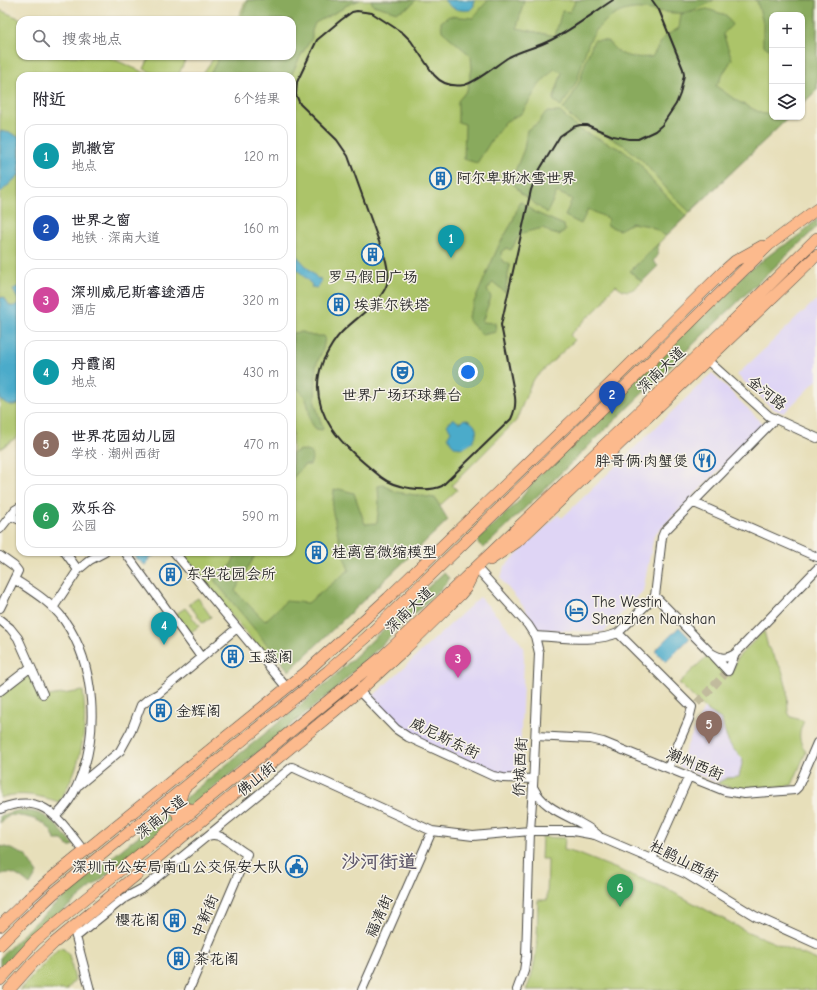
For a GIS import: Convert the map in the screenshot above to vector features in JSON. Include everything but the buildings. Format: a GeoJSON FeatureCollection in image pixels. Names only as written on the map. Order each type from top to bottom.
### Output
{"type":"FeatureCollection","features":[{"type":"Feature","properties":{"kind":"main road","name":"深南大道"},"geometry":{"type":"LineString","coordinates":[[0,944],[53,894],[184,789],[328,671],[367,637],[780,235],[817,209]]}},
{"type":"Feature","properties":{"kind":"main road"},"geometry":{"type":"LineString","coordinates":[[0,926],[28,899],[108,831],[305,673],[388,598],[457,532],[725,270],[735,261],[780,235]]}},
{"type":"Feature","properties":{"kind":"main road","name":"深南大道"},"geometry":{"type":"LineString","coordinates":[[0,980],[35,942],[120,870],[383,656],[623,427],[817,238]]}},
{"type":"Feature","properties":{"kind":"main road"},"geometry":{"type":"LineString","coordinates":[[736,318],[778,285],[814,261]]}},
{"type":"Feature","properties":{"kind":"main road"},"geometry":{"type":"LineString","coordinates":[[96,907],[187,834],[387,666],[460,595],[466,588],[476,567],[517,542],[706,361],[814,261]]}},
{"type":"Feature","properties":{"kind":"main road"},"geometry":{"type":"LineString","coordinates":[[613,381],[666,347]]}},
{"type":"Feature","properties":{"kind":"main road"},"geometry":{"type":"LineString","coordinates":[[658,393],[706,361]]}},
{"type":"Feature","properties":{"kind":"main road"},"geometry":{"type":"LineString","coordinates":[[584,477],[623,427]]}},
{"type":"Feature","properties":{"kind":"main road"},"geometry":{"type":"LineString","coordinates":[[443,563],[457,532]]}},
{"type":"Feature","properties":{"kind":"main road"},"geometry":{"type":"LineString","coordinates":[[305,673],[367,637]]}},
{"type":"Feature","properties":{"kind":"main road"},"geometry":{"type":"LineString","coordinates":[[343,690],[387,666]]}},
{"type":"Feature","properties":{"kind":"main road"},"geometry":{"type":"LineString","coordinates":[[216,762],[245,722]]}},
{"type":"Feature","properties":{"kind":"main road"},"geometry":{"type":"LineString","coordinates":[[184,789],[180,797],[182,804],[187,809],[194,809]]}},
{"type":"Feature","properties":{"kind":"main road"},"geometry":{"type":"LineString","coordinates":[[108,831],[168,807],[175,810],[179,816],[178,823]]}},
{"type":"Feature","properties":{"kind":"main road"},"geometry":{"type":"LineString","coordinates":[[0,987],[75,932],[96,907],[120,870]]}},
{"type":"Feature","properties":{"kind":"main road"},"geometry":{"type":"LineString","coordinates":[[9,990],[33,963]]}},
{"type":"Feature","properties":{"kind":"street","name":"金河路"},"geometry":{"type":"LineString","coordinates":[[706,361],[764,413],[774,420],[817,438]]}},
{"type":"Feature","properties":{"kind":"street"},"geometry":{"type":"LineString","coordinates":[[535,636],[599,638],[618,633],[655,596],[662,534],[774,420]]}},
{"type":"Feature","properties":{"kind":"street"},"geometry":{"type":"LineString","coordinates":[[692,502],[817,557]]}},
{"type":"Feature","properties":{"kind":"street"},"geometry":{"type":"LineString","coordinates":[[0,529],[16,511]]}},
{"type":"Feature","properties":{"kind":"street"},"geometry":{"type":"LineString","coordinates":[[11,516],[16,518]]}},
{"type":"Feature","properties":{"kind":"street"},"geometry":{"type":"LineString","coordinates":[[0,556],[17,568],[18,571],[0,608]]}},
{"type":"Feature","properties":{"kind":"street"},"geometry":{"type":"LineString","coordinates":[[68,556],[78,570]]}},
{"type":"Feature","properties":{"kind":"street"},"geometry":{"type":"LineString","coordinates":[[53,608],[78,570],[98,556]]}},
{"type":"Feature","properties":{"kind":"street"},"geometry":{"type":"LineString","coordinates":[[128,556],[201,658]]}},
{"type":"Feature","properties":{"kind":"street"},"geometry":{"type":"LineString","coordinates":[[177,556],[287,688]]}},
{"type":"Feature","properties":{"kind":"street","name":"侨城西街"},"geometry":{"type":"LineString","coordinates":[[476,567],[528,625],[535,636],[539,663],[533,779],[534,788],[530,831],[526,957],[524,971],[517,990]]}},
{"type":"Feature","properties":{"kind":"street"},"geometry":{"type":"LineString","coordinates":[[711,653],[723,658],[727,658],[735,654],[817,569]]}},
{"type":"Feature","properties":{"kind":"street"},"geometry":{"type":"LineString","coordinates":[[14,580],[40,596],[53,608],[69,628],[80,649],[85,665],[89,690],[91,734],[85,763],[77,786],[70,799],[56,816]]}},
{"type":"Feature","properties":{"kind":"street"},"geometry":{"type":"LineString","coordinates":[[655,596],[728,671],[735,654]]}},
{"type":"Feature","properties":{"kind":"street"},"geometry":{"type":"LineString","coordinates":[[0,620],[10,628],[18,638],[43,694]]}},
{"type":"Feature","properties":{"kind":"street"},"geometry":{"type":"LineString","coordinates":[[77,786],[120,750],[131,731],[141,705],[158,694],[237,628]]}},
{"type":"Feature","properties":{"kind":"street"},"geometry":{"type":"LineString","coordinates":[[618,633],[694,705],[668,768]]}},
{"type":"Feature","properties":{"kind":"street"},"geometry":{"type":"LineString","coordinates":[[0,691],[31,667]]}},
{"type":"Feature","properties":{"kind":"street","name":"威尼斯东街"},"geometry":{"type":"LineString","coordinates":[[359,691],[396,729],[408,737],[492,776],[533,779]]}},
{"type":"Feature","properties":{"kind":"street","name":"潮州西街"},"geometry":{"type":"LineString","coordinates":[[536,736],[597,740],[616,746],[731,793],[744,794],[796,790],[817,743]]}},
{"type":"Feature","properties":{"kind":"street","name":"佛山街"},"geometry":{"type":"LineString","coordinates":[[75,932],[123,899],[145,887],[292,768],[432,832],[473,836],[530,831]]}},
{"type":"Feature","properties":{"kind":"street"},"geometry":{"type":"LineString","coordinates":[[652,859],[689,776]]}},
{"type":"Feature","properties":{"kind":"street"},"geometry":{"type":"LineString","coordinates":[[534,788],[539,798],[546,805],[589,828],[602,838]]}},
{"type":"Feature","properties":{"kind":"street"},"geometry":{"type":"LineString","coordinates":[[0,809],[19,803],[44,807],[56,816],[84,851]]}},
{"type":"Feature","properties":{"kind":"street"},"geometry":{"type":"LineString","coordinates":[[207,837],[214,834],[225,838],[224,832],[230,818]]}},
{"type":"Feature","properties":{"kind":"street","name":"杜鹃山西街"},"geometry":{"type":"LineString","coordinates":[[530,831],[573,831],[588,833],[602,838],[690,877],[755,916],[817,944]]}},
{"type":"Feature","properties":{"kind":"street","name":"福清街"},"geometry":{"type":"LineString","coordinates":[[362,990],[432,832]]}},
{"type":"Feature","properties":{"kind":"street","name":"中新街"},"geometry":{"type":"LineString","coordinates":[[189,990],[247,854],[238,849],[225,838]]}},
{"type":"Feature","properties":{"kind":"street"},"geometry":{"type":"LineString","coordinates":[[75,932],[90,990]]}},
{"type":"Feature","properties":{"kind":"shaded area"},"geometry":{"type":"Polygon","coordinates":[[[817,299],[817,380],[784,413],[773,409],[737,375],[817,299]]]}},
{"type":"Feature","properties":{"kind":"shaded area"},"geometry":{"type":"Polygon","coordinates":[[[712,373],[764,425],[654,535],[643,591],[604,632],[537,629],[523,606],[503,582],[501,578],[504,567],[558,515],[562,518],[712,373]]]}},
{"type":"Feature","properties":{"kind":"shaded area"},"geometry":{"type":"Polygon","coordinates":[[[480,597],[518,639],[523,647],[524,659],[519,776],[501,776],[413,737],[401,728],[372,697],[480,597]]]}},
{"type":"Feature","properties":{"kind":"shaded area"},"geometry":{"type":"Polygon","coordinates":[[[704,708],[722,720],[726,738],[733,749],[743,759],[739,777],[727,778],[717,783],[678,766],[704,708]]]}},
{"type":"Feature","properties":{"kind":"green space"},"geometry":{"type":"Polygon","coordinates":[[[246,0],[817,0],[817,90],[805,101],[805,12],[769,12],[769,120],[786,120],[631,270],[642,282],[629,291],[623,290],[616,285],[608,293],[604,302],[570,335],[575,340],[532,381],[516,421],[452,485],[457,490],[269,660],[181,556],[296,556],[296,72],[204,72],[212,60],[296,60],[296,16],[239,16],[246,0]]]}},
{"type":"Feature","properties":{"kind":"green space"},"geometry":{"type":"Polygon","coordinates":[[[248,0],[360,0],[345,6],[344,8],[315,23],[312,31],[312,38],[293,72],[211,72],[218,60],[296,60],[296,16],[242,16],[248,0]]]}},
{"type":"Feature","properties":{"kind":"green space"},"geometry":{"type":"Polygon","coordinates":[[[371,0],[416,0],[409,7],[397,12],[373,5],[371,0]]]}},
{"type":"Feature","properties":{"kind":"green space"},"geometry":{"type":"Polygon","coordinates":[[[488,0],[524,0],[517,28],[555,36],[562,11],[570,12],[576,0],[714,0],[699,8],[683,13],[630,9],[612,16],[597,29],[593,35],[575,84],[561,106],[553,100],[562,72],[554,69],[539,85],[522,113],[505,122],[477,163],[464,159],[465,124],[458,122],[458,101],[467,90],[472,69],[471,56],[442,31],[441,22],[449,16],[473,18],[488,0]]]}},
{"type":"Feature","properties":{"kind":"green space"},"geometry":{"type":"Polygon","coordinates":[[[754,0],[817,0],[817,90],[805,101],[805,12],[769,12],[769,49],[763,45],[763,23],[757,1],[754,0]]]}},
{"type":"Feature","properties":{"kind":"green space"},"geometry":{"type":"Polygon","coordinates":[[[707,9],[726,15],[732,25],[723,34],[732,59],[716,86],[737,101],[763,114],[769,113],[769,120],[786,120],[690,212],[671,194],[642,160],[625,146],[607,136],[583,126],[574,120],[563,109],[571,98],[580,80],[594,40],[608,41],[617,51],[627,56],[652,57],[664,37],[679,28],[681,14],[707,9]]]}},
{"type":"Feature","properties":{"kind":"green space"},"geometry":{"type":"Polygon","coordinates":[[[0,10],[16,17],[16,60],[115,60],[143,72],[16,72],[16,438],[0,449],[0,10]]]}},
{"type":"Feature","properties":{"kind":"green space"},"geometry":{"type":"Polygon","coordinates":[[[148,60],[185,60],[180,72],[150,72],[144,69],[148,60]]]}},
{"type":"Feature","properties":{"kind":"green space"},"geometry":{"type":"Polygon","coordinates":[[[546,112],[560,112],[580,130],[622,150],[640,164],[652,181],[686,216],[666,236],[650,226],[632,223],[619,230],[606,225],[609,219],[588,209],[581,224],[565,216],[572,199],[557,192],[547,213],[522,194],[511,181],[524,149],[527,130],[538,123],[546,112]]]}},
{"type":"Feature","properties":{"kind":"green space"},"geometry":{"type":"Polygon","coordinates":[[[520,201],[534,212],[564,225],[565,231],[559,235],[551,233],[543,228],[526,232],[520,236],[511,250],[506,248],[501,252],[502,261],[510,264],[505,292],[493,282],[487,290],[491,297],[482,322],[495,323],[496,332],[482,335],[469,321],[468,316],[499,245],[512,223],[520,201]]]}},
{"type":"Feature","properties":{"kind":"green space"},"geometry":{"type":"Polygon","coordinates":[[[817,219],[817,227],[685,352],[485,547],[483,548],[478,543],[478,540],[518,502],[537,477],[743,275],[776,250],[795,239],[817,219]]]}},
{"type":"Feature","properties":{"kind":"green space"},"geometry":{"type":"Polygon","coordinates":[[[659,243],[657,257],[653,261],[658,266],[642,282],[630,271],[659,243]]]}},
{"type":"Feature","properties":{"kind":"green space"},"geometry":{"type":"Polygon","coordinates":[[[303,332],[312,336],[324,336],[325,338],[323,349],[316,365],[315,403],[323,429],[322,430],[316,429],[313,426],[310,420],[306,399],[296,386],[296,333],[303,332]]]}},
{"type":"Feature","properties":{"kind":"green space"},"geometry":{"type":"Polygon","coordinates":[[[300,450],[310,452],[312,457],[310,465],[304,465],[296,474],[296,452],[300,450]]]}},
{"type":"Feature","properties":{"kind":"green space"},"geometry":{"type":"Polygon","coordinates":[[[383,485],[396,492],[435,498],[448,520],[289,671],[214,580],[230,567],[235,556],[255,556],[235,591],[265,621],[286,601],[308,603],[349,570],[342,552],[332,509],[334,490],[339,489],[354,493],[365,524],[377,523],[379,504],[378,486],[383,485]]]}},
{"type":"Feature","properties":{"kind":"green space"},"geometry":{"type":"Polygon","coordinates":[[[444,573],[449,578],[447,583],[333,691],[57,916],[0,973],[0,958],[49,910],[80,883],[325,685],[444,573]]]}},
{"type":"Feature","properties":{"kind":"green space"},"geometry":{"type":"Polygon","coordinates":[[[198,598],[211,617],[203,623],[189,604],[198,598]]]}},
{"type":"Feature","properties":{"kind":"green space"},"geometry":{"type":"Polygon","coordinates":[[[185,608],[199,626],[190,633],[176,614],[185,608]]]}},
{"type":"Feature","properties":{"kind":"green space"},"geometry":{"type":"Polygon","coordinates":[[[764,631],[768,647],[782,670],[787,689],[788,712],[791,717],[804,721],[800,733],[800,740],[806,752],[792,785],[754,789],[736,788],[717,783],[727,778],[739,777],[743,759],[728,741],[722,720],[704,708],[679,683],[708,655],[730,677],[738,657],[764,631]]]}},
{"type":"Feature","properties":{"kind":"green space"},"geometry":{"type":"Polygon","coordinates":[[[29,674],[41,697],[83,691],[84,721],[81,749],[73,776],[59,802],[30,795],[15,795],[0,798],[0,696],[29,674]]]}},
{"type":"Feature","properties":{"kind":"green space"},"geometry":{"type":"Polygon","coordinates":[[[19,810],[38,813],[45,816],[56,825],[74,845],[69,847],[62,840],[55,840],[48,828],[37,820],[31,818],[9,815],[0,823],[0,816],[19,810]]]}},
{"type":"Feature","properties":{"kind":"green space"},"geometry":{"type":"Polygon","coordinates":[[[542,837],[565,838],[564,850],[579,854],[667,889],[748,932],[817,960],[817,990],[526,990],[535,957],[538,900],[547,900],[548,859],[541,859],[542,837]]]}},
{"type":"Feature","properties":{"kind":"green space"},"geometry":{"type":"Polygon","coordinates":[[[0,846],[25,855],[37,873],[30,885],[16,875],[4,873],[0,875],[0,846]]]}},
{"type":"Feature","properties":{"kind":"green space"},"geometry":{"type":"Polygon","coordinates":[[[59,948],[64,949],[69,955],[75,980],[67,990],[20,990],[59,948]]]}},
{"type":"Feature","properties":{"kind":"water"},"geometry":{"type":"Polygon","coordinates":[[[444,0],[474,0],[474,6],[470,10],[458,10],[449,6],[444,0]]]}},
{"type":"Feature","properties":{"kind":"water"},"geometry":{"type":"Polygon","coordinates":[[[0,131],[11,133],[16,136],[16,178],[0,193],[0,131]]]}},
{"type":"Feature","properties":{"kind":"water"},"geometry":{"type":"Polygon","coordinates":[[[296,255],[318,279],[320,278],[321,282],[317,288],[311,287],[312,285],[296,268],[296,255]]]}},
{"type":"Feature","properties":{"kind":"water"},"geometry":{"type":"Polygon","coordinates":[[[16,288],[16,296],[13,290],[16,288]]]}},
{"type":"Feature","properties":{"kind":"water"},"geometry":{"type":"Polygon","coordinates":[[[4,297],[10,306],[16,305],[16,404],[12,405],[7,404],[0,399],[0,298],[4,297]]]}},
{"type":"Feature","properties":{"kind":"water"},"geometry":{"type":"Polygon","coordinates":[[[453,418],[458,422],[461,422],[464,419],[473,424],[476,430],[475,437],[465,447],[459,448],[453,445],[448,436],[451,431],[447,425],[453,418]]]}},
{"type":"Feature","properties":{"kind":"water"},"geometry":{"type":"Polygon","coordinates":[[[135,556],[153,556],[149,558],[147,564],[145,565],[135,556]]]}},
{"type":"Feature","properties":{"kind":"water"},"geometry":{"type":"Polygon","coordinates":[[[679,627],[690,638],[666,662],[655,651],[679,627]]]}},
{"type":"Feature","properties":{"kind":"tunnel"},"geometry":{"type":"LineString","coordinates":[[697,703],[728,671]]}},
{"type":"Feature","properties":{"kind":"railway"},"geometry":{"type":"LineString","coordinates":[[613,0],[559,36],[509,57],[475,80],[460,86],[451,85],[440,81],[434,75],[411,41],[403,33],[372,13],[357,11],[352,12],[317,40],[297,82],[296,95],[300,104],[337,140],[348,156],[386,261],[388,274],[386,287],[382,294],[341,333],[329,350],[323,361],[318,379],[319,397],[323,412],[331,427],[342,441],[367,466],[387,481],[402,487],[419,489],[442,486],[511,419],[515,408],[515,397],[501,325],[531,190],[537,174],[560,136],[573,127],[587,125],[613,136],[638,139],[655,131],[662,125],[676,104],[680,94],[684,75],[683,69],[659,10],[652,0]]}},
{"type":"Feature","properties":{"kind":"place","name":"阿尔卑斯冰雪世界"},"geometry":{"type":"Point","coordinates":[440,178]}},
{"type":"Feature","properties":{"kind":"place","name":"罗马假日广场"},"geometry":{"type":"Point","coordinates":[373,254]}},
{"type":"Feature","properties":{"kind":"place","name":"凯撒宫"},"geometry":{"type":"Point","coordinates":[451,258]}},
{"type":"Feature","properties":{"kind":"place","name":"埃菲尔铁塔"},"geometry":{"type":"Point","coordinates":[339,305]}},
{"type":"Feature","properties":{"kind":"place","name":"世界广场环球舞台"},"geometry":{"type":"Point","coordinates":[402,372]}},
{"type":"Feature","properties":{"kind":"place","name":"世界之窗"},"geometry":{"type":"Point","coordinates":[612,414]}},
{"type":"Feature","properties":{"kind":"place","name":"胖哥俩·肉蟹煲"},"geometry":{"type":"Point","coordinates":[704,461]}},
{"type":"Feature","properties":{"kind":"place","name":"桂离宫微缩模型"},"geometry":{"type":"Point","coordinates":[317,552]}},
{"type":"Feature","properties":{"kind":"place","name":"东华花园会所"},"geometry":{"type":"Point","coordinates":[170,574]}},
{"type":"Feature","properties":{"kind":"place","name":"The Westin Shenzhen Nanshan"},"geometry":{"type":"Point","coordinates":[576,611]}},
{"type":"Feature","properties":{"kind":"place","name":"丹霞阁"},"geometry":{"type":"Point","coordinates":[164,645]}},
{"type":"Feature","properties":{"kind":"place","name":"玉蕊阁"},"geometry":{"type":"Point","coordinates":[232,657]}},
{"type":"Feature","properties":{"kind":"place","name":"深圳威尼斯睿途酒店"},"geometry":{"type":"Point","coordinates":[458,678]}},
{"type":"Feature","properties":{"kind":"place","name":"金辉阁"},"geometry":{"type":"Point","coordinates":[161,711]}},
{"type":"Feature","properties":{"kind":"place","name":"世界花园幼儿园"},"geometry":{"type":"Point","coordinates":[709,744]}},
{"type":"Feature","properties":{"kind":"place","name":"深圳市公安局南山公交保安大队"},"geometry":{"type":"Point","coordinates":[297,867]}},
{"type":"Feature","properties":{"kind":"place","name":"欢乐谷"},"geometry":{"type":"Point","coordinates":[620,907]}},
{"type":"Feature","properties":{"kind":"place","name":"樱花阁"},"geometry":{"type":"Point","coordinates":[175,920]}},
{"type":"Feature","properties":{"kind":"place","name":"茶花阁"},"geometry":{"type":"Point","coordinates":[178,959]}},
{"type":"Feature","properties":{"kind":"district","name":"沙河街道"},"geometry":{"type":"Point","coordinates":[379,862]}}]}
